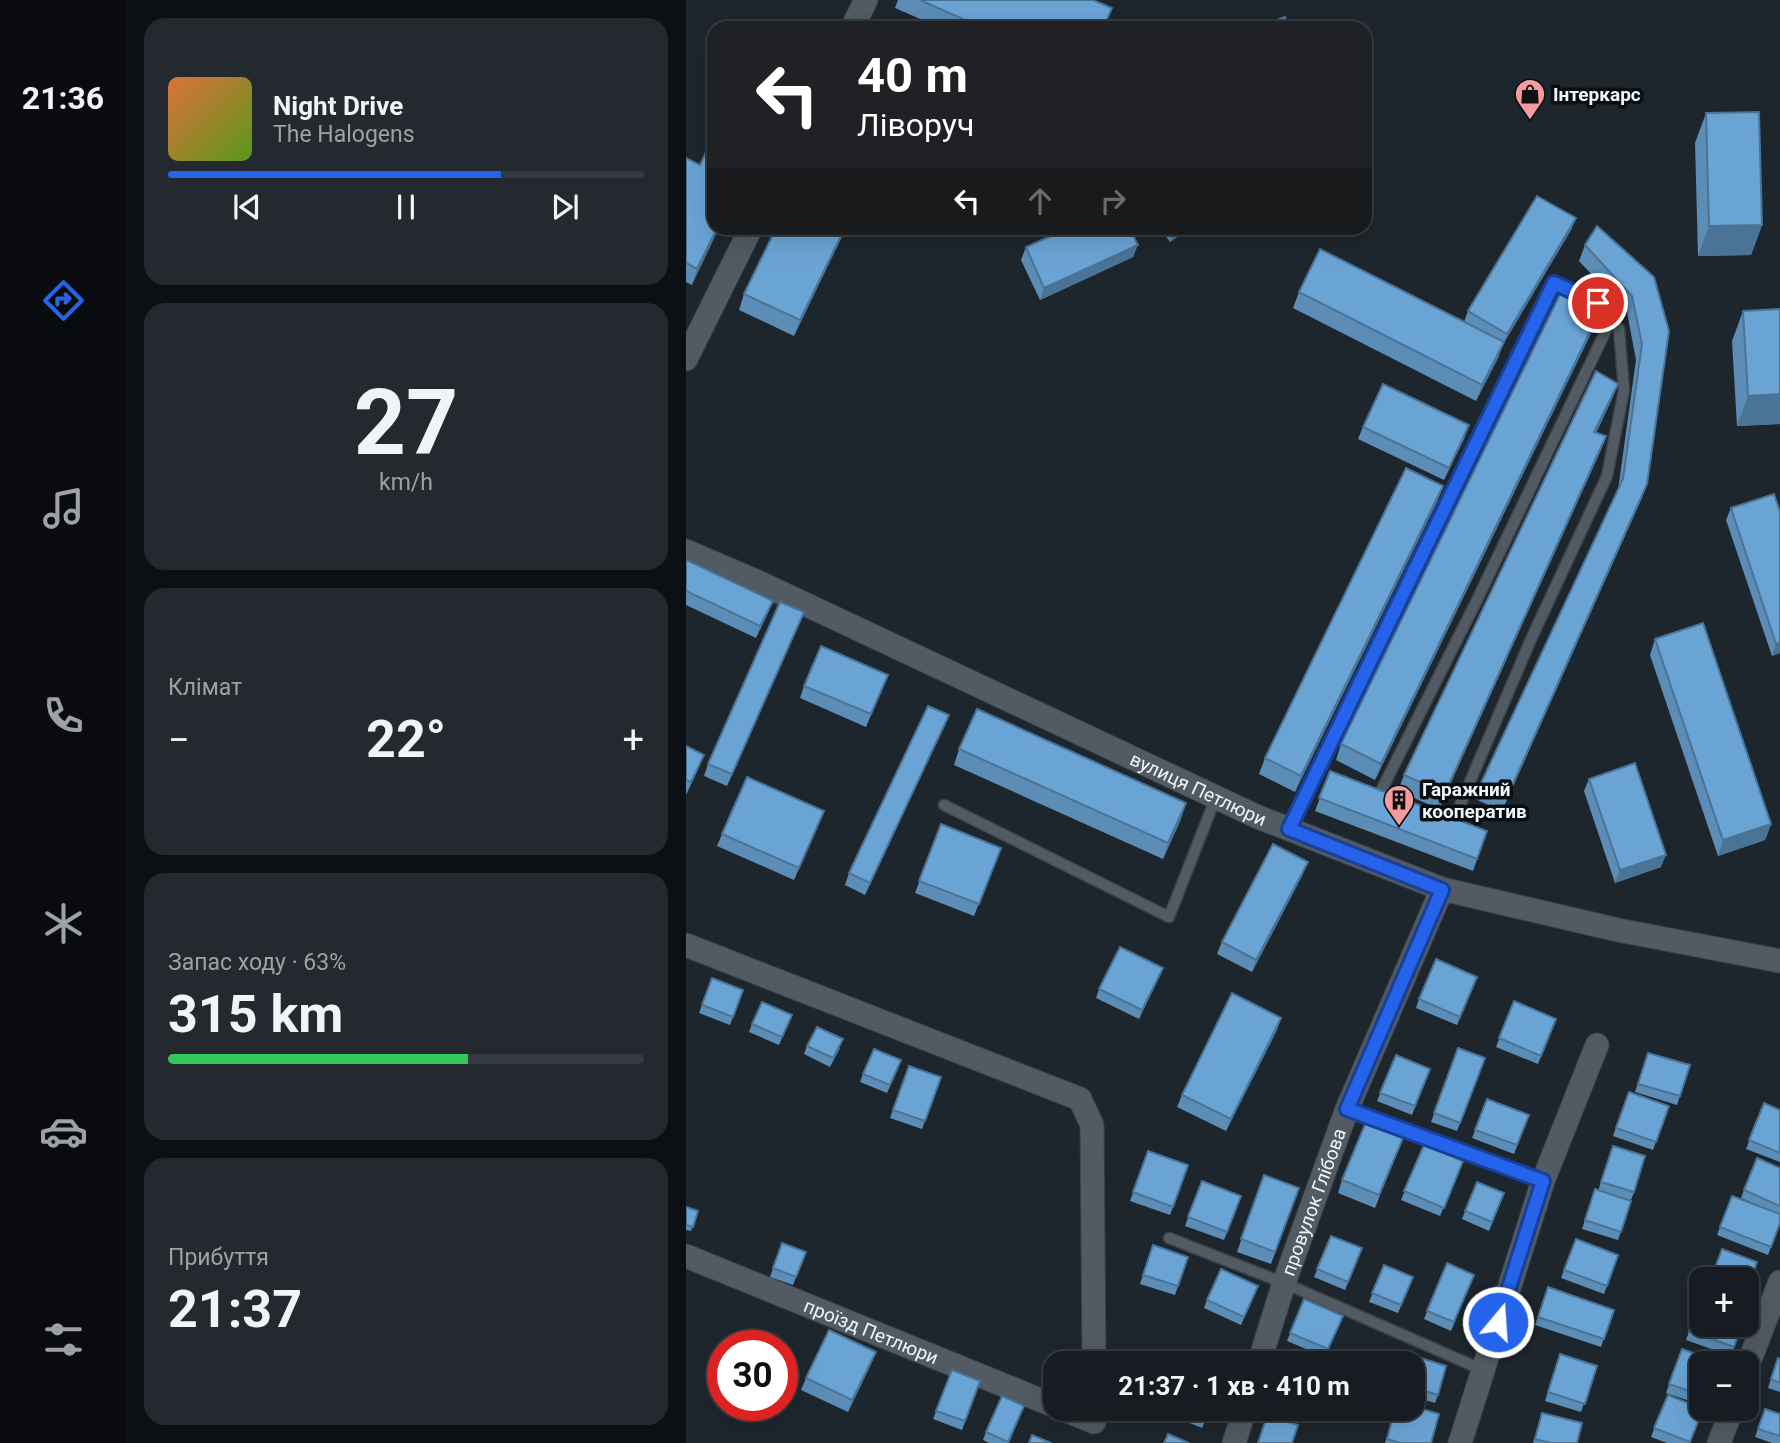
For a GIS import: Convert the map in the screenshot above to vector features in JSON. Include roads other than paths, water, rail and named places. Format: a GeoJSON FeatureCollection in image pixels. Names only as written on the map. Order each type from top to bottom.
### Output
{"type":"FeatureCollection","features":[{"type":"Feature","properties":{"kind":"street"},"geometry":{"type":"LineString","coordinates":[[856,21],[866,0]]}},
{"type":"Feature","properties":{"kind":"street"},"geometry":{"type":"LineString","coordinates":[[686,359],[748,235]]}},
{"type":"Feature","properties":{"kind":"street","name":"вулиця Петлюри"},"geometry":{"type":"LineString","coordinates":[[686,551],[758,582],[1216,797],[1442,890],[1618,930],[1780,961]]}},
{"type":"Feature","properties":{"kind":"street","name":"провулок Глібова"},"geometry":{"type":"LineString","coordinates":[[1263,1351],[1284,1283],[1347,1109],[1442,890]]}},
{"type":"Feature","properties":{"kind":"street"},"geometry":{"type":"LineString","coordinates":[[686,946],[1080,1099],[1092,1125],[1094,1351]]}},
{"type":"Feature","properties":{"kind":"street"},"geometry":{"type":"LineString","coordinates":[[1460,1443],[1543,1181],[1597,1045]]}},
{"type":"Feature","properties":{"kind":"street","name":"проїзд Петлюри"},"geometry":{"type":"LineString","coordinates":[[686,1256],[1043,1401]]}},
{"type":"Feature","properties":{"kind":"street"},"geometry":{"type":"LineString","coordinates":[[1753,1351],[1780,1282]]}},
{"type":"Feature","properties":{"kind":"street"},"geometry":{"type":"LineString","coordinates":[[1234,1443],[1241,1421]]}},
{"type":"Feature","properties":{"kind":"street"},"geometry":{"type":"LineString","coordinates":[[1719,1443],[1727,1421]]}},
{"type":"Feature","properties":{"kind":"lane"},"geometry":{"type":"LineString","coordinates":[[1289,829],[1554,283],[1598,303],[1619,329],[1624,390],[1607,476],[1532,637],[1457,812],[1450,819],[1426,811]]}},
{"type":"Feature","properties":{"kind":"lane"},"geometry":{"type":"LineString","coordinates":[[1380,793],[1477,600],[1611,320]]}},
{"type":"Feature","properties":{"kind":"lane"},"geometry":{"type":"LineString","coordinates":[[1319,766],[1332,772]]}},
{"type":"Feature","properties":{"kind":"lane"},"geometry":{"type":"LineString","coordinates":[[1368,788],[1403,802]]}},
{"type":"Feature","properties":{"kind":"lane"},"geometry":{"type":"LineString","coordinates":[[944,805],[1169,917],[1216,797]]}},
{"type":"Feature","properties":{"kind":"lane"},"geometry":{"type":"LineString","coordinates":[[1347,1109],[1543,1181]]}},
{"type":"Feature","properties":{"kind":"lane"},"geometry":{"type":"LineString","coordinates":[[1169,1238],[1284,1283],[1483,1370]]}},
{"type":"Feature","properties":{"kind":"place","name":"Інтеркарс"},"geometry":{"type":"Point","coordinates":[1530,121]}},
{"type":"Feature","properties":{"kind":"place","name":"Гаражний кооператив"},"geometry":{"type":"Point","coordinates":[1399,827]}}]}
